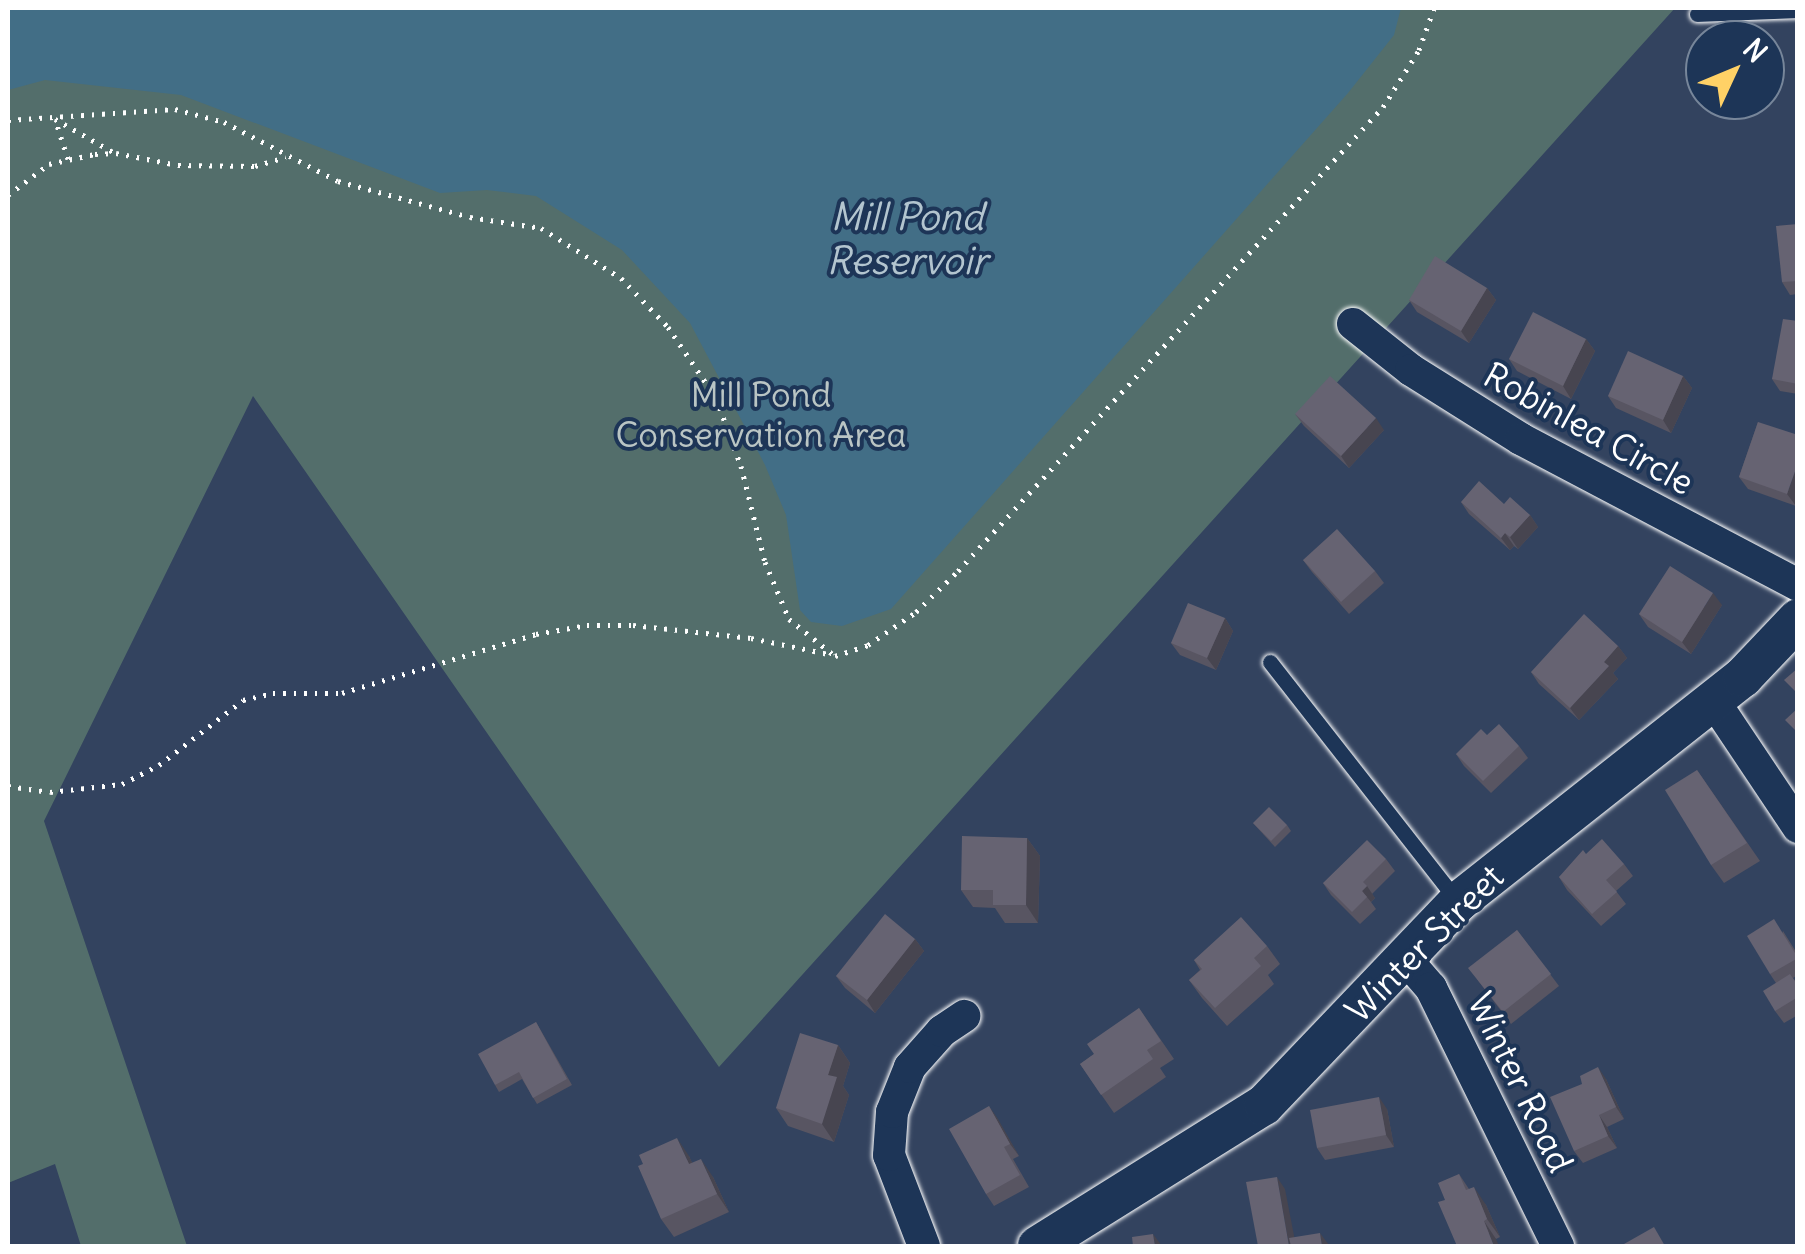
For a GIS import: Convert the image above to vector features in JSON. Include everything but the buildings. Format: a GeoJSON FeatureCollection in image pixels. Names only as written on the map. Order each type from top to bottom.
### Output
{"type":"FeatureCollection","features":[{"type":"Feature","properties":{"kind":"street","name":"Robinlea Circle"},"geometry":{"type":"LineString","coordinates":[[1353,324],[1411,370],[1520,439],[1798,585]]}},
{"type":"Feature","properties":{"kind":"street","name":"Winter Street"},"geometry":{"type":"LineString","coordinates":[[1056,1241],[1264,1105],[1458,902],[1752,668],[1798,619]]}},
{"type":"Feature","properties":{"kind":"street"},"geometry":{"type":"LineString","coordinates":[[1713,700],[1798,828]]}},
{"type":"Feature","properties":{"kind":"street","name":"Winter Road"},"geometry":{"type":"LineString","coordinates":[[1404,958],[1431,988],[1558,1246]]}},
{"type":"Feature","properties":{"kind":"street"},"geometry":{"type":"LineString","coordinates":[[924,1246],[889,1155],[892,1112],[910,1067],[942,1032],[964,1016]]}},
{"type":"Feature","properties":{"kind":"lane"},"geometry":{"type":"LineString","coordinates":[[1698,14],[1798,10]]}},
{"type":"Feature","properties":{"kind":"lane"},"geometry":{"type":"LineString","coordinates":[[1270,662],[1458,902]]}},
{"type":"Feature","properties":{"kind":"path"},"geometry":{"type":"LineString","coordinates":[[8,786],[50,792],[122,784],[159,765],[243,700],[273,693],[342,693],[536,634],[587,625],[634,625],[751,638],[835,656],[868,645],[916,612],[958,571],[1383,107],[1419,50],[1434,8]]}},
{"type":"Feature","properties":{"kind":"path"},"geometry":{"type":"LineString","coordinates":[[8,120],[56,119],[106,110],[175,109],[224,122],[338,182],[470,217],[541,228],[621,278],[668,327],[716,398],[741,466],[765,562],[790,619],[835,656]]}},
{"type":"Feature","properties":{"kind":"path"},"geometry":{"type":"LineString","coordinates":[[56,119],[116,153]]}},
{"type":"Feature","properties":{"kind":"path"},"geometry":{"type":"LineString","coordinates":[[56,119],[68,160]]}},
{"type":"Feature","properties":{"kind":"path"},"geometry":{"type":"LineString","coordinates":[[8,195],[49,164],[116,153],[178,164],[255,166],[289,156]]}},
{"type":"Feature","properties":{"kind":"green space","name":"Mill Pond Conservation Area"},"geometry":{"type":"Polygon","coordinates":[[[8,8],[1675,8],[719,1067],[253,396],[44,821],[187,1246],[81,1246],[55,1164],[8,1183],[8,8]]]}},
{"type":"Feature","properties":{"kind":"water","name":"Mill Pond Reservoir"},"geometry":{"type":"Polygon","coordinates":[[[8,8],[1401,8],[1394,35],[1348,93],[891,609],[842,626],[811,622],[800,610],[786,515],[765,465],[690,323],[622,250],[536,196],[487,190],[440,193],[181,95],[45,80],[8,90],[8,8]]]}}]}
